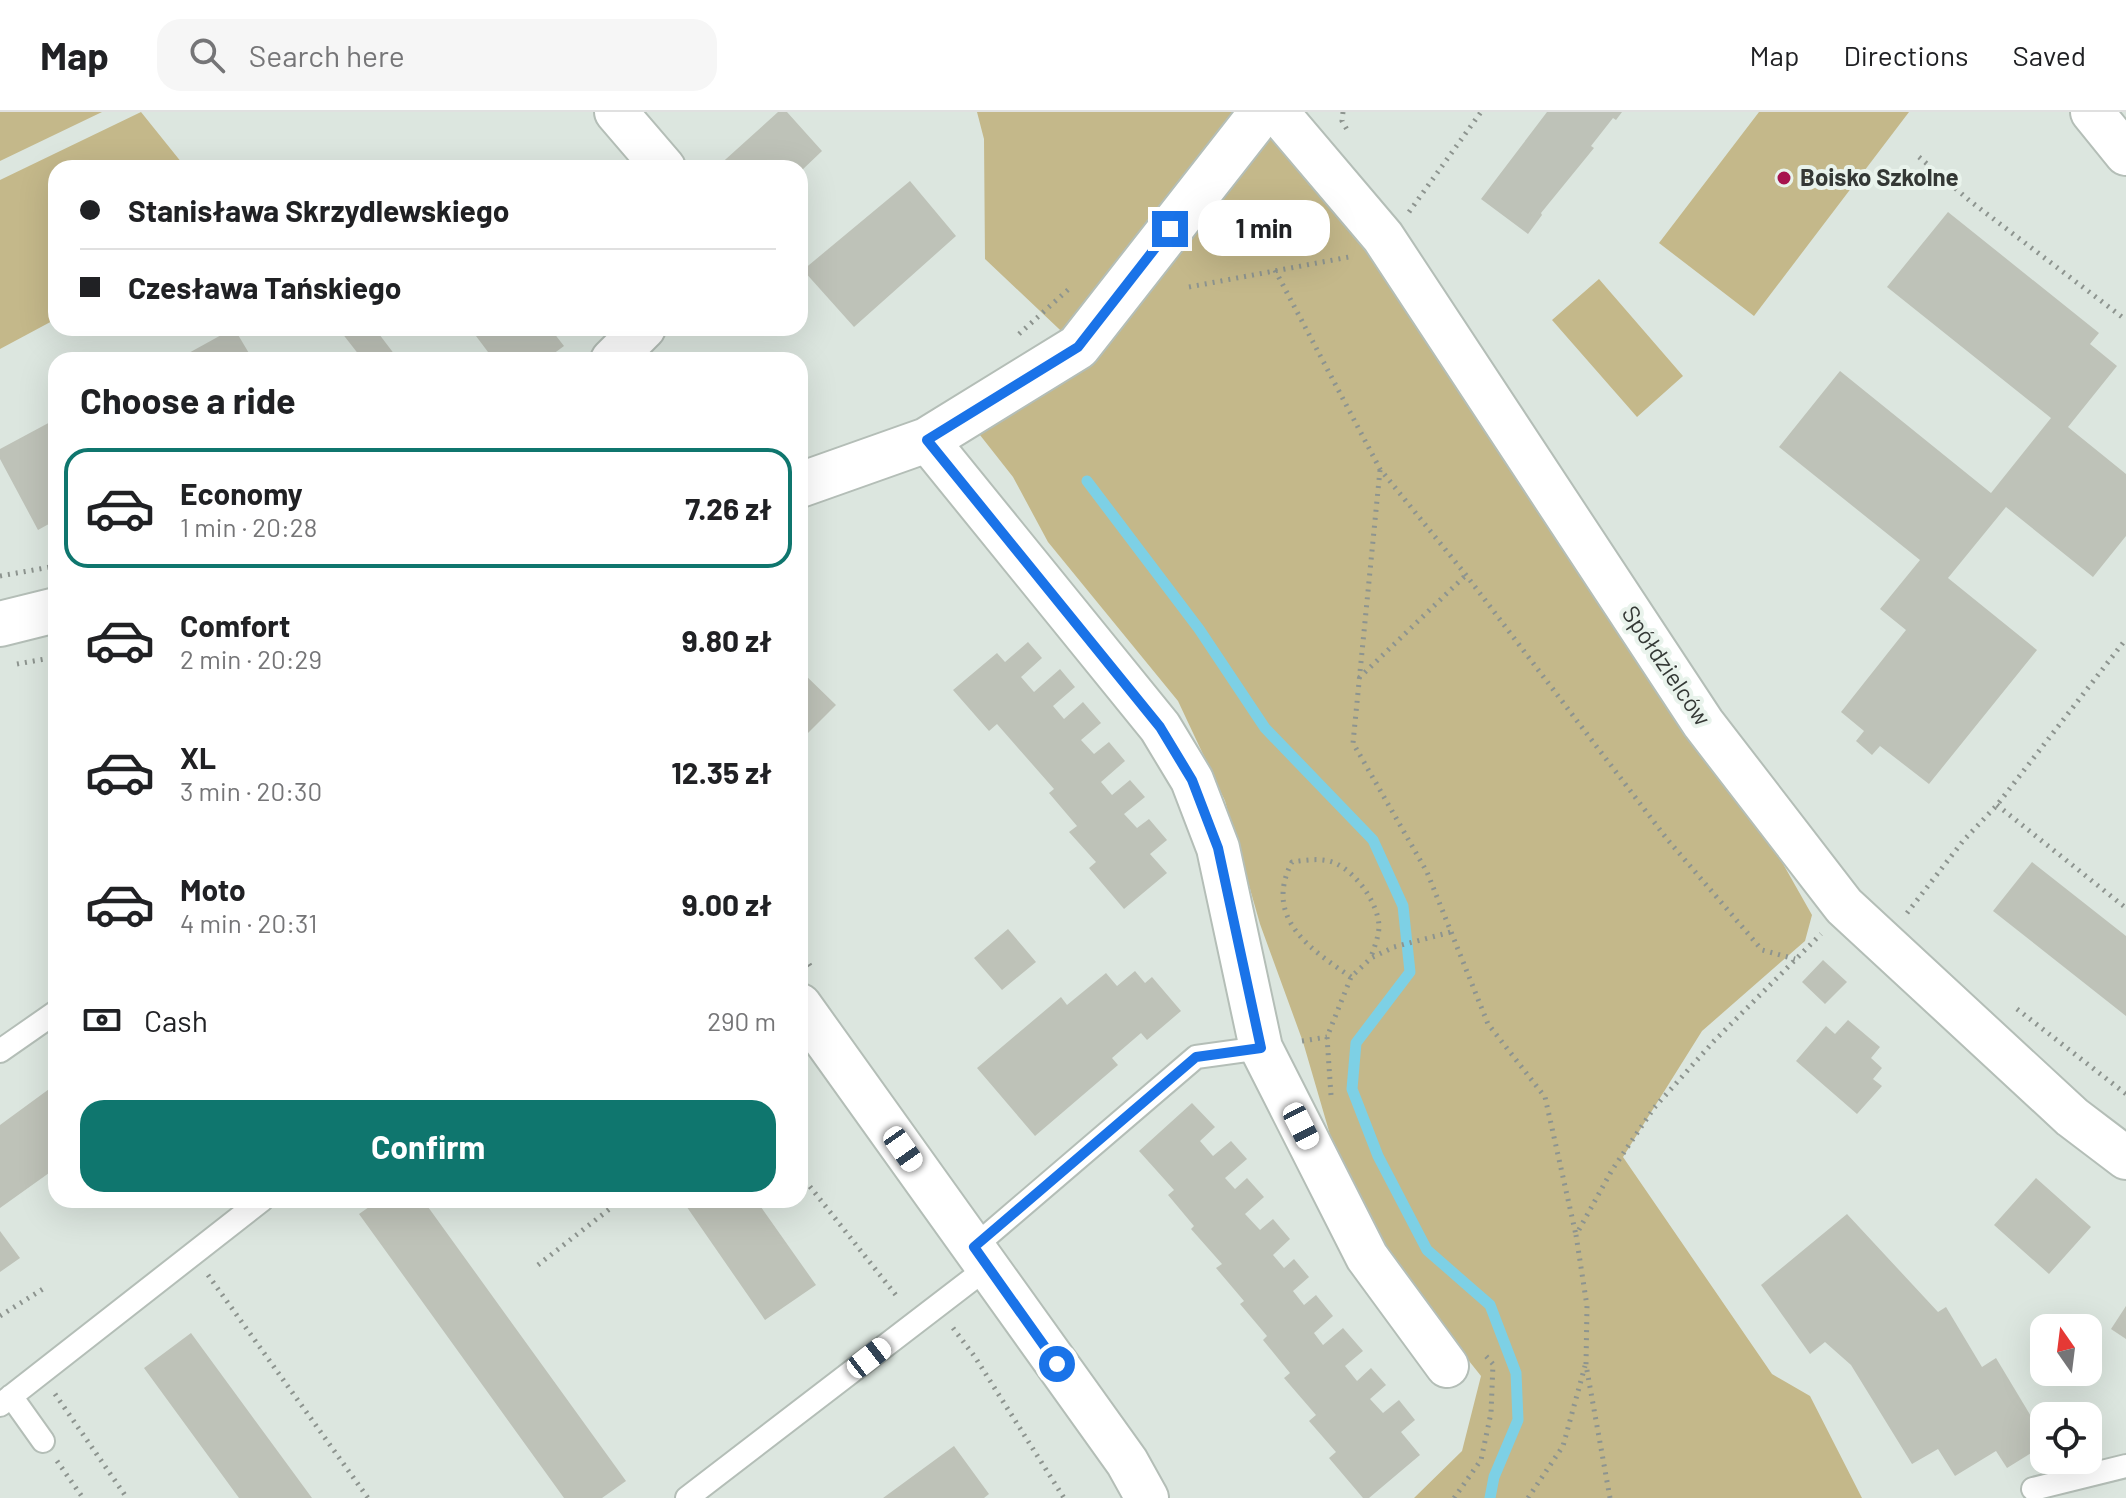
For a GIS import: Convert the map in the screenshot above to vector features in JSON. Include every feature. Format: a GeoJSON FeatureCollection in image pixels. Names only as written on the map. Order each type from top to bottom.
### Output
{"type":"FeatureCollection","features":[{"type":"Feature","properties":{"kind":"street"},"geometry":{"type":"LineString","coordinates":[[616,112],[657,160]]}},
{"type":"Feature","properties":{"kind":"street"},"geometry":{"type":"LineString","coordinates":[[808,482],[927,440],[1078,347],[1262,112]]}},
{"type":"Feature","properties":{"kind":"street","name":"Spółdzielców"},"geometry":{"type":"LineString","coordinates":[[1277,112],[1383,237],[1703,723],[1844,906],[2072,1117],[2126,1158]]}},
{"type":"Feature","properties":{"kind":"street"},"geometry":{"type":"LineString","coordinates":[[2092,112],[2126,154]]}},
{"type":"Feature","properties":{"kind":"street"},"geometry":{"type":"LineString","coordinates":[[620,352],[636,336]]}},
{"type":"Feature","properties":{"kind":"street"},"geometry":{"type":"LineString","coordinates":[[927,440],[1160,727],[1192,780],[1218,848],[1261,1048],[1367,1257],[1447,1366]]}},
{"type":"Feature","properties":{"kind":"street"},"geometry":{"type":"LineString","coordinates":[[0,624],[48,612]]}},
{"type":"Feature","properties":{"kind":"street"},"geometry":{"type":"LineString","coordinates":[[808,1016],[1127,1462],[1147,1498]]}},
{"type":"Feature","properties":{"kind":"lane"},"geometry":{"type":"LineString","coordinates":[[0,1051],[48,1018]]}},
{"type":"Feature","properties":{"kind":"lane"},"geometry":{"type":"LineString","coordinates":[[687,1498],[937,1306],[981,1257],[1196,1057],[1261,1048]]}},
{"type":"Feature","properties":{"kind":"lane"},"geometry":{"type":"LineString","coordinates":[[43,1441],[6,1400],[252,1208]]}},
{"type":"Feature","properties":{"kind":"lane"},"geometry":{"type":"LineString","coordinates":[[2033,1489],[2126,1466]]}},
{"type":"Feature","properties":{"kind":"path"},"geometry":{"type":"LineString","coordinates":[[1408,213],[1481,112]]}},
{"type":"Feature","properties":{"kind":"path"},"geometry":{"type":"LineString","coordinates":[[1919,157],[1970,201],[2126,320]]}},
{"type":"Feature","properties":{"kind":"path"},"geometry":{"type":"LineString","coordinates":[[1189,287],[1361,255]]}},
{"type":"Feature","properties":{"kind":"path"},"geometry":{"type":"LineString","coordinates":[[1275,270],[1380,469],[1466,575],[1667,839],[1762,950],[1795,959]]}},
{"type":"Feature","properties":{"kind":"path"},"geometry":{"type":"LineString","coordinates":[[1010,342],[1078,281]]}},
{"type":"Feature","properties":{"kind":"path"},"geometry":{"type":"LineString","coordinates":[[1380,469],[1353,743],[1427,872],[1488,1024],[1545,1097],[1576,1235],[1587,1306],[1586,1365],[1610,1498]]}},
{"type":"Feature","properties":{"kind":"path"},"geometry":{"type":"LineString","coordinates":[[0,576],[48,567]]}},
{"type":"Feature","properties":{"kind":"path"},"geometry":{"type":"LineString","coordinates":[[1359,679],[1466,575]]}},
{"type":"Feature","properties":{"kind":"path"},"geometry":{"type":"LineString","coordinates":[[1883,945],[2126,639]]}},
{"type":"Feature","properties":{"kind":"path"},"geometry":{"type":"LineString","coordinates":[[14,665],[48,659]]}},
{"type":"Feature","properties":{"kind":"path"},"geometry":{"type":"LineString","coordinates":[[1997,805],[2126,908]]}},
{"type":"Feature","properties":{"kind":"path"},"geometry":{"type":"LineString","coordinates":[[1351,977],[1323,958],[1299,935],[1284,909],[1282,881],[1292,862],[1315,859],[1336,864],[1354,878],[1373,902],[1379,928],[1371,958]]}},
{"type":"Feature","properties":{"kind":"path"},"geometry":{"type":"LineString","coordinates":[[1576,1235],[1612,1170],[1654,1108],[1714,1041],[1830,925]]}},
{"type":"Feature","properties":{"kind":"path"},"geometry":{"type":"LineString","coordinates":[[1327,1037],[1351,977],[1371,958],[1394,947],[1451,932]]}},
{"type":"Feature","properties":{"kind":"path"},"geometry":{"type":"LineString","coordinates":[[808,1184],[917,1322]]}},
{"type":"Feature","properties":{"kind":"path"},"geometry":{"type":"LineString","coordinates":[[538,1265],[611,1208]]}},
{"type":"Feature","properties":{"kind":"path"},"geometry":{"type":"LineString","coordinates":[[193,1254],[368,1498]]}},
{"type":"Feature","properties":{"kind":"path"},"geometry":{"type":"LineString","coordinates":[[0,1316],[43,1289]]}},
{"type":"Feature","properties":{"kind":"path"},"geometry":{"type":"LineString","coordinates":[[937,1306],[975,1357],[1064,1498]]}},
{"type":"Feature","properties":{"kind":"path"},"geometry":{"type":"LineString","coordinates":[[1528,1498],[1563,1446],[1586,1365]]}},
{"type":"Feature","properties":{"kind":"path"},"geometry":{"type":"LineString","coordinates":[[41,1374],[127,1498]]}},
{"type":"Feature","properties":{"kind":"path"},"geometry":{"type":"LineString","coordinates":[[43,1441],[83,1498]]}},
{"type":"Feature","properties":{"kind":"shaded area"},"geometry":{"type":"Polygon","coordinates":[[[0,112],[102,112],[0,161],[0,112]]]}},
{"type":"Feature","properties":{"kind":"shaded area"},"geometry":{"type":"Polygon","coordinates":[[[141,112],[180,160],[48,160],[48,323],[0,349],[0,180],[141,112]]]}},
{"type":"Feature","properties":{"kind":"shaded area"},"geometry":{"type":"Polygon","coordinates":[[[977,112],[1277,112],[1703,723],[1812,915],[1805,941],[1702,1031],[1623,1157],[1772,1374],[1810,1396],[1862,1498],[1414,1498],[1462,1451],[1481,1376],[1402,1277],[1345,1186],[1303,1042],[1260,924],[1225,801],[1178,701],[1048,542],[1013,477],[965,416],[1077,346],[985,259],[984,139],[977,112]]]}},
{"type":"Feature","properties":{"kind":"shaded area","name":"Boisko Szkolne"},"geometry":{"type":"Polygon","coordinates":[[[1759,112],[1909,112],[1754,316],[1659,243],[1759,112]]]}},
{"type":"Feature","properties":{"kind":"shaded area"},"geometry":{"type":"Polygon","coordinates":[[[1599,279],[1683,376],[1637,417],[1552,320],[1599,279]]]}},
{"type":"Feature","properties":{"kind":"building"},"geometry":{"type":"Polygon","coordinates":[[[778,112],[787,112],[822,151],[808,164],[808,160],[725,160],[778,112]]]}},
{"type":"Feature","properties":{"kind":"building"},"geometry":{"type":"Polygon","coordinates":[[[1547,112],[1622,112],[1616,120],[1613,118],[1591,146],[1594,148],[1541,213],[1528,234],[1481,199],[1547,112]]]}},
{"type":"Feature","properties":{"kind":"building"},"geometry":{"type":"Polygon","coordinates":[[[910,181],[956,236],[854,327],[808,276],[808,266],[910,181]]]}},
{"type":"Feature","properties":{"kind":"building"},"geometry":{"type":"Polygon","coordinates":[[[1948,212],[2099,333],[2090,344],[2117,366],[2068,427],[2126,474],[2126,536],[2093,577],[2006,507],[1948,578],[2037,650],[1929,784],[1880,746],[1872,755],[1856,741],[1864,731],[1841,712],[1906,630],[1880,609],[1920,560],[1779,447],[1840,371],[1991,493],[2051,418],[1887,287],[1948,212]]]}},
{"type":"Feature","properties":{"kind":"building"},"geometry":{"type":"Polygon","coordinates":[[[220,336],[239,336],[248,352],[190,352],[220,336]]]}},
{"type":"Feature","properties":{"kind":"building"},"geometry":{"type":"Polygon","coordinates":[[[344,336],[381,336],[393,352],[357,352],[344,336]]]}},
{"type":"Feature","properties":{"kind":"building"},"geometry":{"type":"Polygon","coordinates":[[[476,336],[556,336],[564,346],[556,352],[488,352],[476,336]]]}},
{"type":"Feature","properties":{"kind":"building"},"geometry":{"type":"Polygon","coordinates":[[[48,423],[48,524],[38,530],[0,459],[0,449],[48,423]]]}},
{"type":"Feature","properties":{"kind":"building"},"geometry":{"type":"Polygon","coordinates":[[[1028,642],[1042,658],[1021,677],[1034,692],[1060,669],[1075,687],[1053,706],[1064,719],[1083,702],[1101,723],[1081,740],[1094,754],[1109,742],[1125,761],[1101,782],[1112,795],[1130,780],[1145,797],[1124,814],[1137,828],[1149,819],[1167,840],[1150,854],[1167,873],[1124,909],[1089,868],[1096,862],[1069,832],[1077,826],[1049,793],[1054,789],[997,724],[989,731],[953,690],[997,653],[1005,662],[1028,642]]]}},
{"type":"Feature","properties":{"kind":"building"},"geometry":{"type":"Polygon","coordinates":[[[808,678],[836,705],[808,733],[808,678]]]}},
{"type":"Feature","properties":{"kind":"building"},"geometry":{"type":"Polygon","coordinates":[[[2032,862],[2126,936],[2126,1016],[1993,911],[2032,862]]]}},
{"type":"Feature","properties":{"kind":"building"},"geometry":{"type":"Polygon","coordinates":[[[1008,929],[1036,962],[1002,990],[974,958],[1008,929]]]}},
{"type":"Feature","properties":{"kind":"building"},"geometry":{"type":"Polygon","coordinates":[[[1823,960],[1847,982],[1825,1004],[1802,982],[1823,960]]]}},
{"type":"Feature","properties":{"kind":"building"},"geometry":{"type":"Polygon","coordinates":[[[1135,971],[1145,983],[1152,977],[1181,1011],[1147,1040],[1141,1033],[1112,1058],[1118,1065],[1035,1136],[977,1068],[1061,997],[1067,1005],[1106,973],[1117,986],[1135,971]]]}},
{"type":"Feature","properties":{"kind":"building"},"geometry":{"type":"Polygon","coordinates":[[[1848,1020],[1880,1047],[1871,1058],[1882,1068],[1873,1079],[1882,1086],[1857,1114],[1796,1061],[1826,1026],[1835,1034],[1848,1020]]]}},
{"type":"Feature","properties":{"kind":"building"},"geometry":{"type":"Polygon","coordinates":[[[48,1090],[48,1174],[0,1208],[0,1125],[48,1090]]]}},
{"type":"Feature","properties":{"kind":"building"},"geometry":{"type":"Polygon","coordinates":[[[1192,1103],[1215,1127],[1200,1141],[1213,1156],[1231,1141],[1247,1159],[1225,1178],[1235,1189],[1247,1178],[1264,1197],[1245,1214],[1260,1230],[1273,1219],[1290,1239],[1273,1255],[1284,1268],[1294,1259],[1309,1277],[1293,1291],[1304,1305],[1316,1295],[1333,1316],[1314,1333],[1323,1345],[1343,1328],[1363,1351],[1345,1366],[1357,1381],[1371,1368],[1386,1385],[1370,1399],[1383,1413],[1399,1400],[1415,1420],[1401,1432],[1420,1455],[1369,1498],[1363,1498],[1329,1458],[1336,1452],[1309,1421],[1316,1415],[1284,1378],[1290,1373],[1263,1340],[1267,1336],[1240,1304],[1244,1301],[1216,1268],[1222,1264],[1191,1229],[1194,1226],[1168,1195],[1174,1190],[1139,1151],[1192,1103]]]}},
{"type":"Feature","properties":{"kind":"building"},"geometry":{"type":"Polygon","coordinates":[[[2036,1178],[2091,1227],[2049,1274],[1994,1225],[2036,1178]]]}},
{"type":"Feature","properties":{"kind":"building"},"geometry":{"type":"Polygon","coordinates":[[[368,1208],[429,1208],[626,1481],[602,1498],[564,1498],[359,1214],[368,1208]]]}},
{"type":"Feature","properties":{"kind":"building"},"geometry":{"type":"Polygon","coordinates":[[[688,1208],[762,1208],[816,1285],[765,1320],[688,1208]]]}},
{"type":"Feature","properties":{"kind":"building"},"geometry":{"type":"Polygon","coordinates":[[[1847,1214],[1938,1312],[1946,1307],[1982,1367],[1996,1358],[2030,1415],[2030,1454],[2007,1468],[1996,1451],[1955,1476],[1938,1449],[1912,1464],[1851,1365],[1825,1342],[1810,1354],[1761,1285],[1847,1214]]]}},
{"type":"Feature","properties":{"kind":"building"},"geometry":{"type":"Polygon","coordinates":[[[0,1231],[20,1258],[0,1272],[0,1231]]]}},
{"type":"Feature","properties":{"kind":"building"},"geometry":{"type":"Polygon","coordinates":[[[2126,1306],[2126,1339],[2111,1329],[2126,1306]]]}},
{"type":"Feature","properties":{"kind":"building"},"geometry":{"type":"Polygon","coordinates":[[[191,1333],[312,1498],[239,1498],[144,1368],[191,1333]]]}},
{"type":"Feature","properties":{"kind":"building"},"geometry":{"type":"Polygon","coordinates":[[[954,1446],[989,1494],[984,1498],[883,1498],[954,1446]]]}},
{"type":"Feature","properties":{"kind":"waterway"},"geometry":{"type":"LineString","coordinates":[[1087,481],[1199,629],[1265,728],[1373,840],[1403,906],[1410,972],[1356,1043],[1352,1089],[1378,1156],[1427,1250],[1490,1305],[1516,1373],[1518,1420],[1494,1477],[1490,1498]]}},
{"type":"Feature","properties":{"kind":"place","name":"Boisko Szkolne"},"geometry":{"type":"Point","coordinates":[1784,178]}},
{"type":"Feature","properties":{"kind":"route"},"geometry":{"type":"LineString","coordinates":[[1057,1364],[974,1247],[1196,1057],[1261,1048],[1218,848],[1192,780],[1160,727],[927,440],[1078,347],[1170,229]]}}]}
